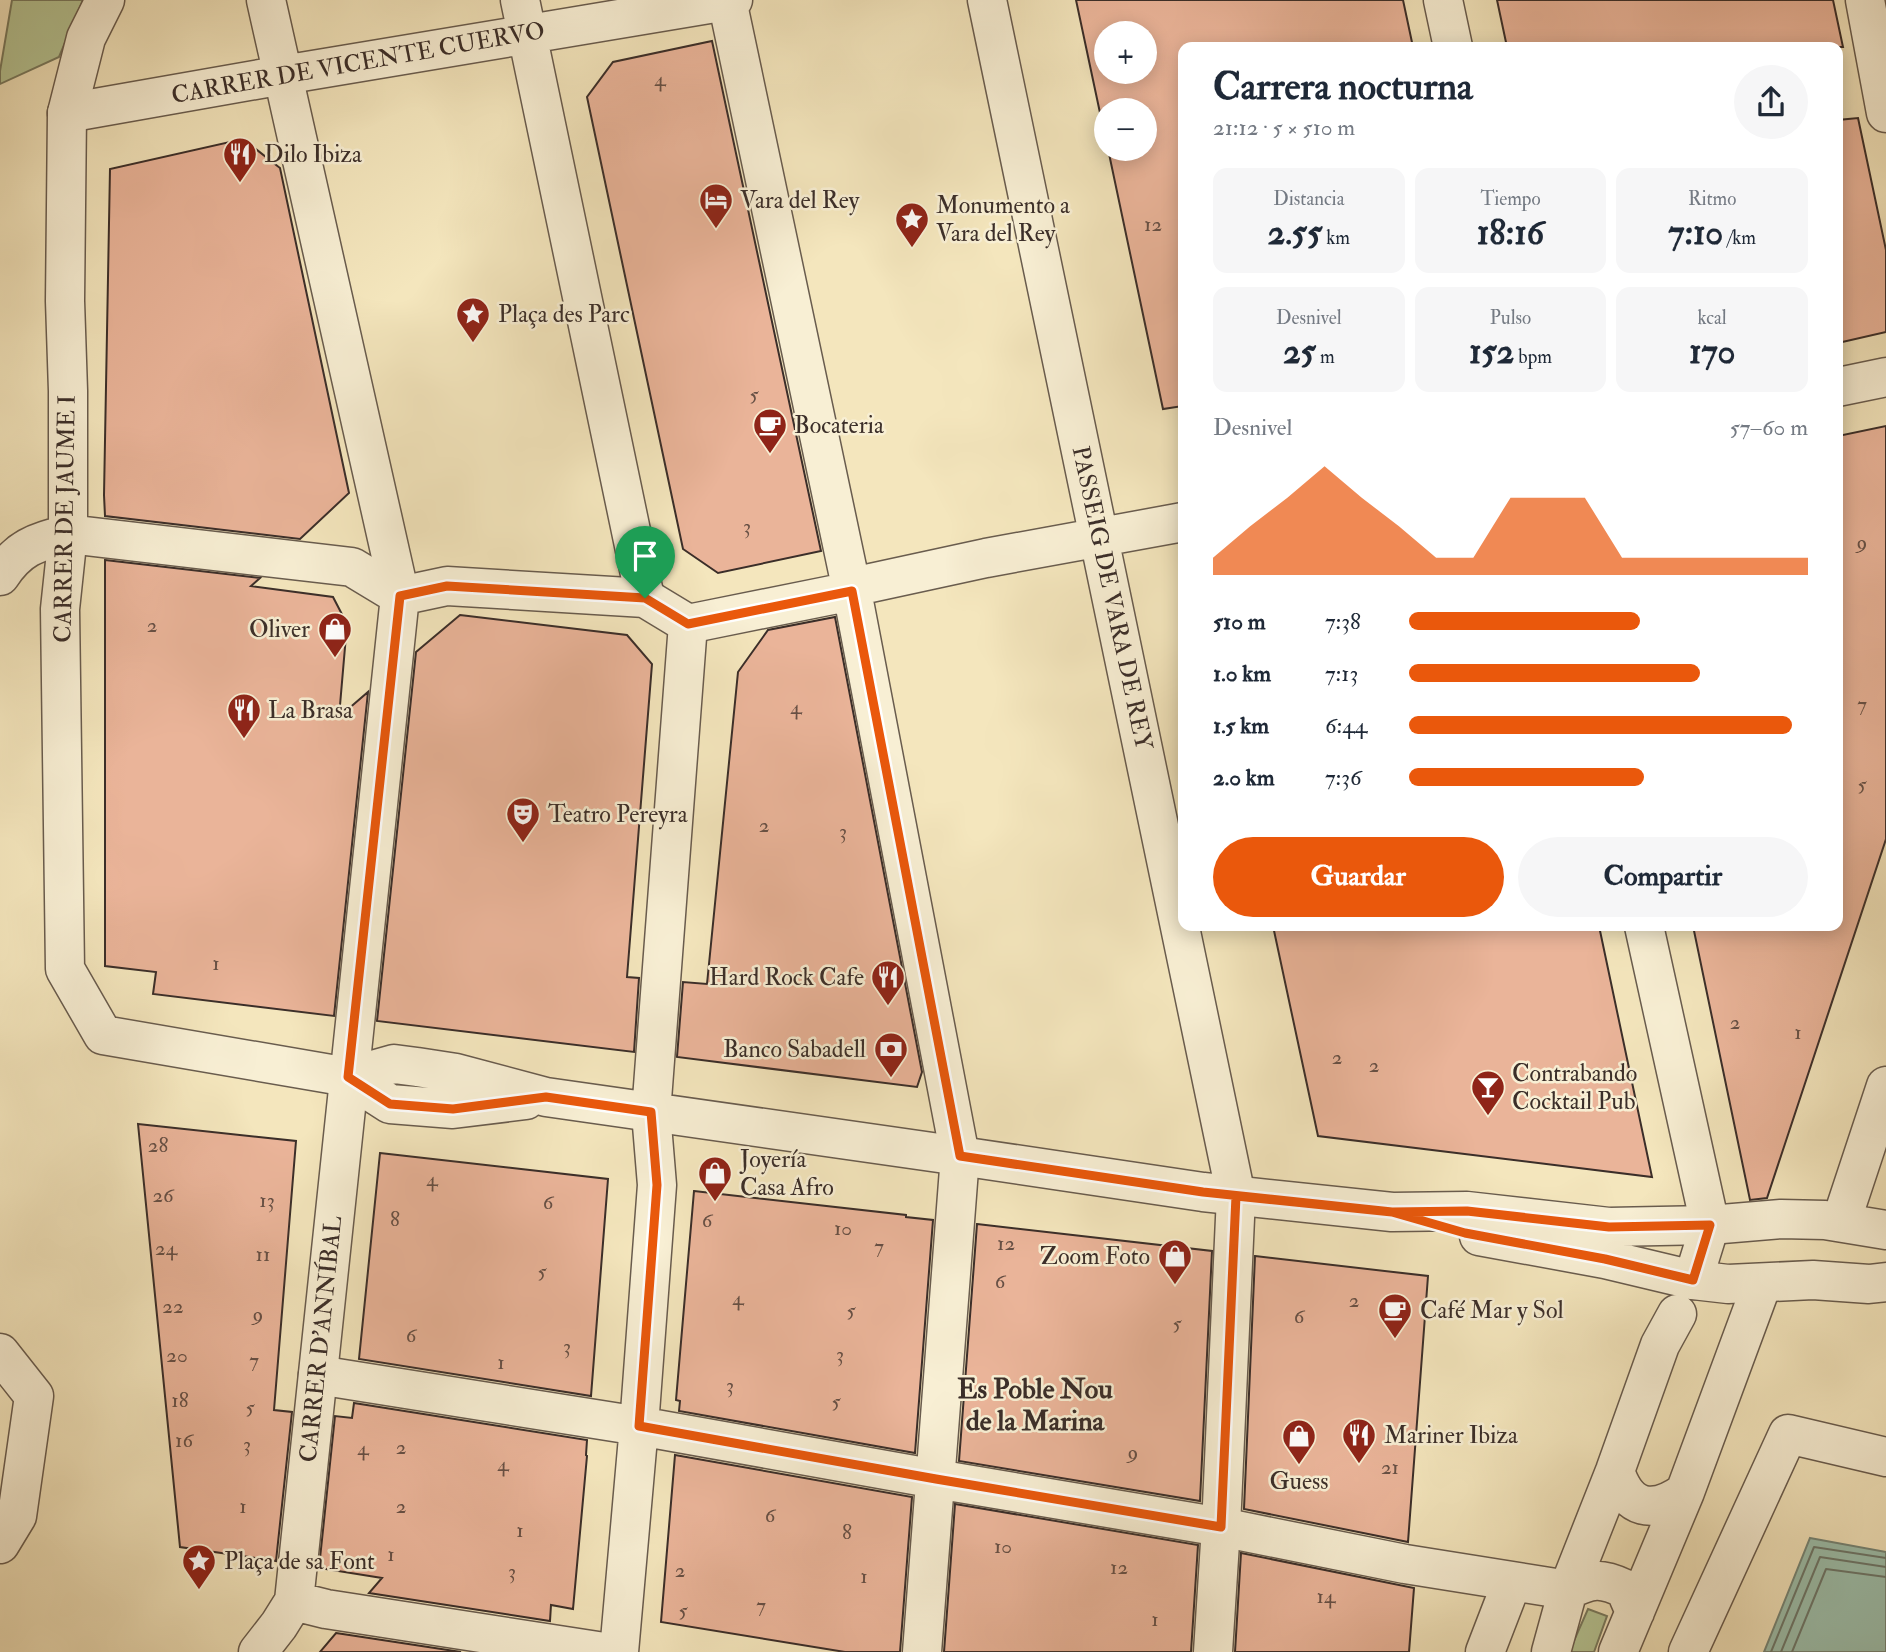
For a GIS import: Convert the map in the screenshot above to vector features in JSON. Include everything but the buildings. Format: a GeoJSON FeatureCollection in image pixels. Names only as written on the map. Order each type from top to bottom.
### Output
{"type":"FeatureCollection","features":[{"type":"Feature","properties":{"kind":"street","name":"CARRER DE JAUME I"},"geometry":{"type":"LineString","coordinates":[[105,0],[86,38],[66,113],[68,534],[61,610],[65,969],[103,1035],[348,1077]]}},
{"type":"Feature","properties":{"kind":"street"},"geometry":{"type":"LineString","coordinates":[[265,0],[400,596]]}},
{"type":"Feature","properties":{"kind":"street","name":"CARRER DE VICENTE CUERVO"},"geometry":{"type":"LineString","coordinates":[[66,113],[283,75],[524,18],[729,0]]}},
{"type":"Feature","properties":{"kind":"street"},"geometry":{"type":"LineString","coordinates":[[729,0],[852,591],[960,1156],[922,1652]]}},
{"type":"Feature","properties":{"kind":"street","name":"PASSEIG DE VARA DE REY"},"geometry":{"type":"LineString","coordinates":[[986,0],[1178,915]]}},
{"type":"Feature","properties":{"kind":"street"},"geometry":{"type":"LineString","coordinates":[[1443,0],[1452,42]]}},
{"type":"Feature","properties":{"kind":"street"},"geometry":{"type":"LineString","coordinates":[[1865,0],[1886,113]]}},
{"type":"Feature","properties":{"kind":"street"},"geometry":{"type":"LineString","coordinates":[[524,18],[645,598]]}},
{"type":"Feature","properties":{"kind":"street"},"geometry":{"type":"LineString","coordinates":[[1843,386],[1886,377]]}},
{"type":"Feature","properties":{"kind":"street"},"geometry":{"type":"LineString","coordinates":[[0,576],[10,560],[34,544],[68,534],[352,568],[400,596],[447,586],[645,598],[688,624],[852,591],[866,584],[986,558],[1178,523]]}},
{"type":"Feature","properties":{"kind":"street","name":"CARRER D'ANNÍBAL"},"geometry":{"type":"LineString","coordinates":[[294,1601],[400,596]]}},
{"type":"Feature","properties":{"kind":"street"},"geometry":{"type":"LineString","coordinates":[[619,1652],[657,1185],[651,1112],[688,624]]}},
{"type":"Feature","properties":{"kind":"street","name":"PASSEIG DE VARA DE REY"},"geometry":{"type":"LineString","coordinates":[[1181,931],[1236,1196],[1213,1652]]}},
{"type":"Feature","properties":{"kind":"street"},"geometry":{"type":"LineString","coordinates":[[1645,931],[1710,1225],[1693,1280]]}},
{"type":"Feature","properties":{"kind":"street"},"geometry":{"type":"LineString","coordinates":[[348,1077],[394,1064],[456,1073],[546,1097],[1133,1182],[1392,1212],[1467,1211],[1609,1227],[1710,1225],[1781,1219],[1825,1220],[1886,1230]]}},
{"type":"Feature","properties":{"kind":"street"},"geometry":{"type":"LineString","coordinates":[[1841,1222],[1886,1086]]}},
{"type":"Feature","properties":{"kind":"street"},"geometry":{"type":"LineString","coordinates":[[1392,1212],[1465,1233],[1605,1259],[1693,1280],[1762,1284],[1880,1278]]}},
{"type":"Feature","properties":{"kind":"street"},"geometry":{"type":"LineString","coordinates":[[1618,1652],[1685,1492],[1762,1284]]}},
{"type":"Feature","properties":{"kind":"street"},"geometry":{"type":"LineString","coordinates":[[1551,1652],[1568,1590],[1615,1471],[1660,1345],[1676,1314]]}},
{"type":"Feature","properties":{"kind":"street"},"geometry":{"type":"LineString","coordinates":[[0,1353],[34,1396],[17,1516],[0,1544]]}},
{"type":"Feature","properties":{"kind":"street"},"geometry":{"type":"LineString","coordinates":[[318,1375],[639,1426],[1221,1527],[1512,1583],[1568,1590],[1588,1581],[1609,1581],[1625,1589],[1635,1612]]}},
{"type":"Feature","properties":{"kind":"street"},"geometry":{"type":"LineString","coordinates":[[1688,1652],[1788,1434],[1886,1457]]}},
{"type":"Feature","properties":{"kind":"street"},"geometry":{"type":"LineString","coordinates":[[1615,1471],[1626,1495],[1640,1504],[1651,1506],[1669,1503],[1685,1492]]}},
{"type":"Feature","properties":{"kind":"street"},"geometry":{"type":"LineString","coordinates":[[1485,1652],[1512,1583]]}},
{"type":"Feature","properties":{"kind":"street"},"geometry":{"type":"LineString","coordinates":[[260,1651],[294,1601],[326,1609],[604,1652]]}},
{"type":"Feature","properties":{"kind":"shaded area"},"geometry":{"type":"Polygon","coordinates":[[[12,0],[83,0],[59,57],[0,84],[0,71],[12,0]]]}},
{"type":"Feature","properties":{"kind":"shaded area"},"geometry":{"type":"Polygon","coordinates":[[[1588,1609],[1607,1616],[1594,1652],[1569,1652],[1588,1609]]]}},
{"type":"Feature","properties":{"kind":"water"},"geometry":{"type":"Polygon","coordinates":[[[1810,1538],[1886,1552],[1886,1652],[1764,1652],[1810,1538]]]}},
{"type":"Feature","properties":{"kind":"place","name":"Dilo Ibiza"},"geometry":{"type":"Point","coordinates":[240,184]}},
{"type":"Feature","properties":{"kind":"place","name":"Vara del Rey"},"geometry":{"type":"Point","coordinates":[716,230]}},
{"type":"Feature","properties":{"kind":"place","name":"Monumento a Vara del Rey"},"geometry":{"type":"Point","coordinates":[912,249]}},
{"type":"Feature","properties":{"kind":"place","name":"Plaça des Parc"},"geometry":{"type":"Point","coordinates":[473,344]}},
{"type":"Feature","properties":{"kind":"place","name":"Bocateria"},"geometry":{"type":"Point","coordinates":[770,455]}},
{"type":"Feature","properties":{"kind":"place","name":"Oliver"},"geometry":{"type":"Point","coordinates":[335,659]}},
{"type":"Feature","properties":{"kind":"place","name":"La Brasa"},"geometry":{"type":"Point","coordinates":[244,740]}},
{"type":"Feature","properties":{"kind":"place","name":"Teatro Pereyra"},"geometry":{"type":"Point","coordinates":[523,844]}},
{"type":"Feature","properties":{"kind":"place","name":"Hard Rock Cafe"},"geometry":{"type":"Point","coordinates":[888,1007]}},
{"type":"Feature","properties":{"kind":"place","name":"Banco Sabadell"},"geometry":{"type":"Point","coordinates":[891,1079]}},
{"type":"Feature","properties":{"kind":"place","name":"Contrabando Cocktail Pub"},"geometry":{"type":"Point","coordinates":[1488,1117]}},
{"type":"Feature","properties":{"kind":"place","name":"Joyería Casa Afro"},"geometry":{"type":"Point","coordinates":[715,1203]}},
{"type":"Feature","properties":{"kind":"place","name":"Zoom Foto"},"geometry":{"type":"Point","coordinates":[1175,1286]}},
{"type":"Feature","properties":{"kind":"place","name":"Café Mar y Sol"},"geometry":{"type":"Point","coordinates":[1395,1340]}},
{"type":"Feature","properties":{"kind":"place","name":"Mariner Ibiza"},"geometry":{"type":"Point","coordinates":[1359,1465]}},
{"type":"Feature","properties":{"kind":"place","name":"Guess"},"geometry":{"type":"Point","coordinates":[1299,1466]}},
{"type":"Feature","properties":{"kind":"place","name":"Plaça de sa Font"},"geometry":{"type":"Point","coordinates":[199,1591]}},
{"type":"Feature","properties":{"kind":"district","name":"Es Poble Nou de la Marina"},"geometry":{"type":"Point","coordinates":[1035,1405]}},
{"type":"Feature","properties":{"kind":"route"},"geometry":{"type":"LineString","coordinates":[[645,598],[447,586],[400,596],[348,1077],[390,1104],[453,1109],[546,1097],[651,1112],[657,1185],[639,1426],[1221,1527],[1236,1196],[1392,1212],[1467,1211],[1609,1227],[1710,1225],[1693,1280],[1605,1259],[1465,1233],[1392,1212],[1203,1192],[960,1156],[852,591],[688,624],[645,598]]}}]}
